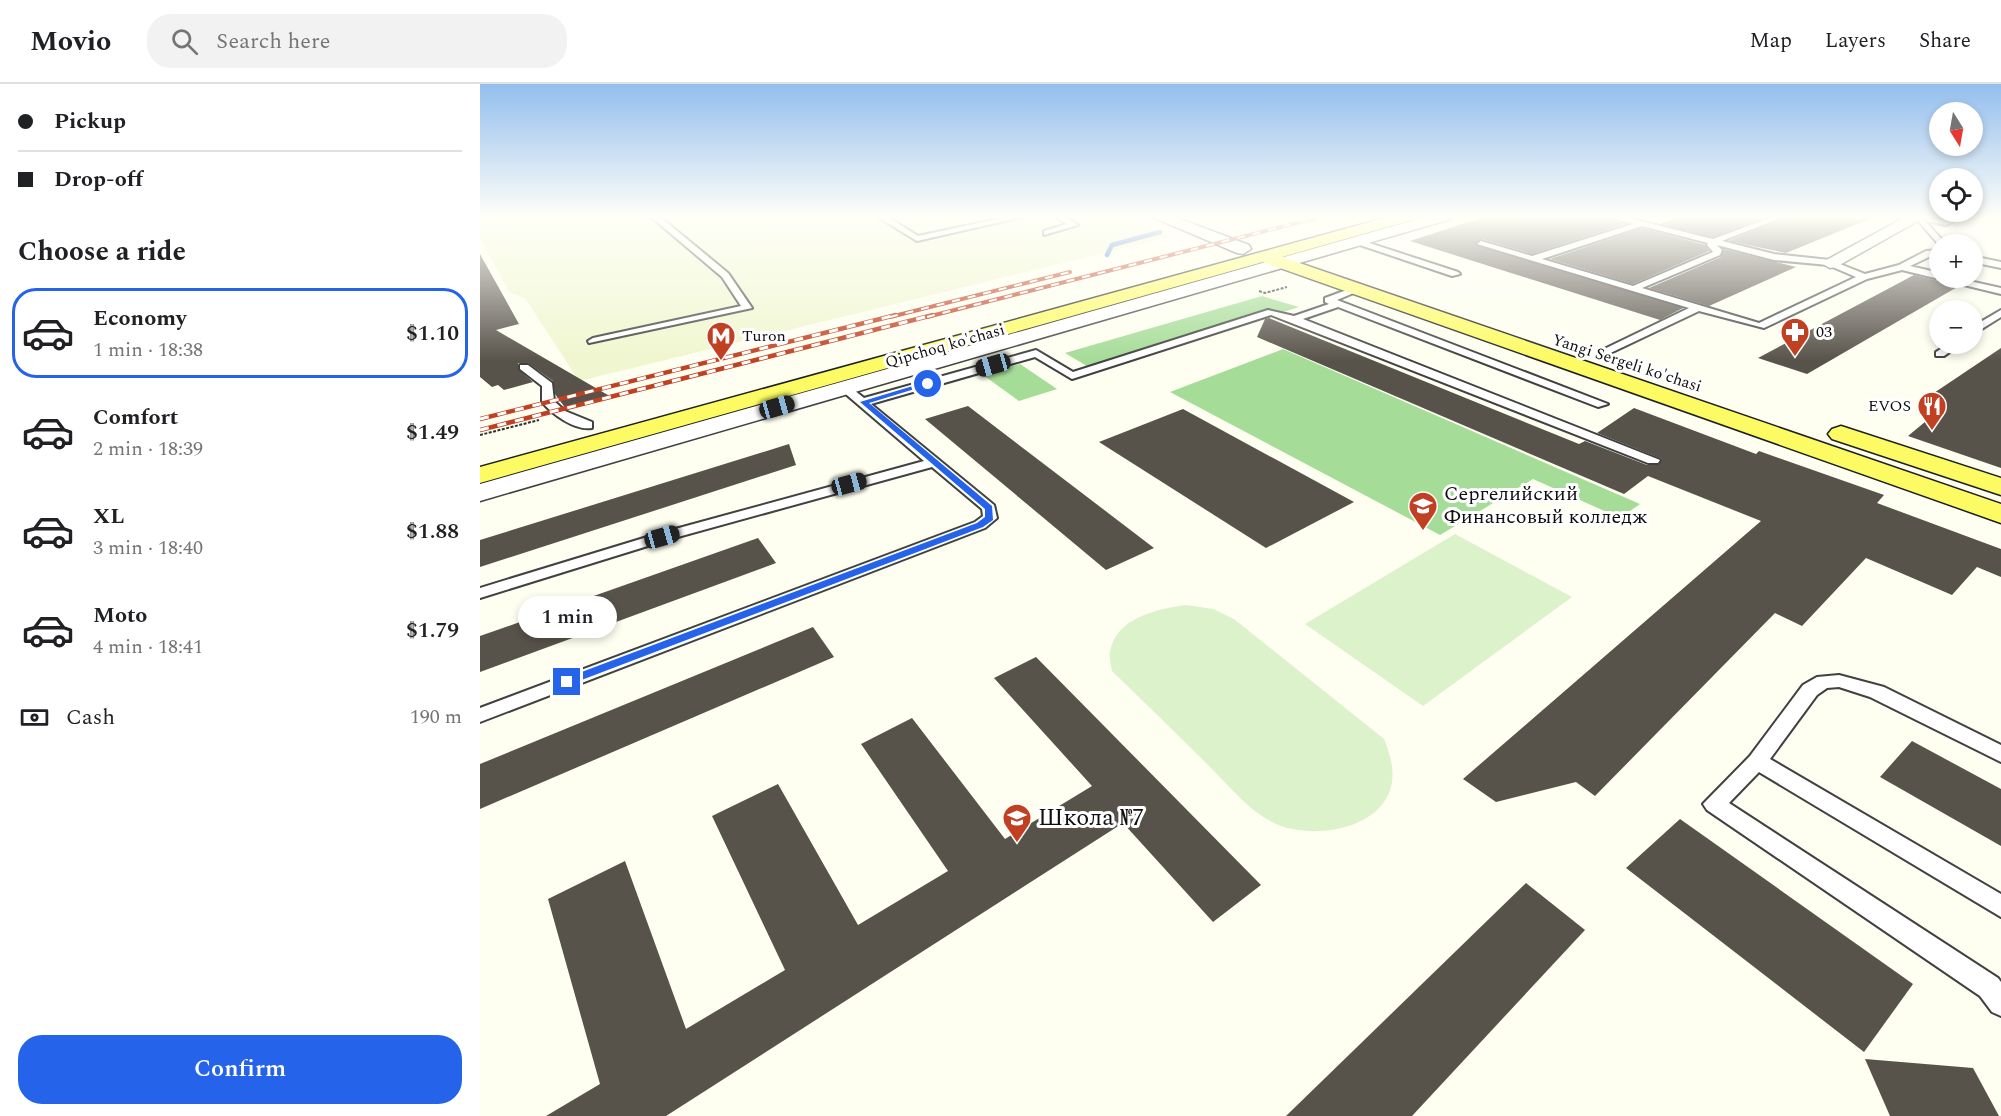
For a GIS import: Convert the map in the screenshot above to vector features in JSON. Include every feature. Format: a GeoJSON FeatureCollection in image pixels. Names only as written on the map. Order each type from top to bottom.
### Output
{"type":"FeatureCollection","features":[{"type":"Feature","properties":{"kind":"main road","name":"Qipchoq ko'chasi"},"geometry":{"type":"LineString","coordinates":[[480,454],[588,425],[891,352],[1239,264]]}},
{"type":"Feature","properties":{"kind":"main road","name":"Yangi Sergeli ko'chasi"},"geometry":{"type":"LineString","coordinates":[[1292,264],[1324,277],[1353,280],[2001,514]]}},
{"type":"Feature","properties":{"kind":"main road","name":"Yangi Sergeli ko'chasi"},"geometry":{"type":"LineString","coordinates":[[1299,264],[1602,354],[1779,413]]}},
{"type":"Feature","properties":{"kind":"main road","name":"Qipchoq ko'chasi"},"geometry":{"type":"LineString","coordinates":[[480,475],[891,352]]}},
{"type":"Feature","properties":{"kind":"main road"},"geometry":{"type":"LineString","coordinates":[[1823,428],[2001,487]]}},
{"type":"Feature","properties":{"kind":"street","name":"Qipchoq ko'chasi"},"geometry":{"type":"LineString","coordinates":[[480,493],[845,388],[1245,264]]}},
{"type":"Feature","properties":{"kind":"street","name":"Qipchoq ko'chasi"},"geometry":{"type":"LineString","coordinates":[[1281,264],[1290,271],[1324,277]]}},
{"type":"Feature","properties":{"kind":"street"},"geometry":{"type":"LineString","coordinates":[[1342,264],[1353,280]]}},
{"type":"Feature","properties":{"kind":"lane"},"geometry":{"type":"LineString","coordinates":[[593,340],[747,308],[725,275],[712,264]]}},
{"type":"Feature","properties":{"kind":"lane"},"geometry":{"type":"LineString","coordinates":[[1422,264],[1455,274]]}},
{"type":"Feature","properties":{"kind":"lane"},"geometry":{"type":"LineString","coordinates":[[1550,264],[1760,326],[1864,277],[1907,264]]}},
{"type":"Feature","properties":{"kind":"lane"},"geometry":{"type":"LineString","coordinates":[[1633,289],[1692,264]]}},
{"type":"Feature","properties":{"kind":"lane"},"geometry":{"type":"LineString","coordinates":[[1833,264],[1864,277]]}},
{"type":"Feature","properties":{"kind":"lane"},"geometry":{"type":"LineString","coordinates":[[1902,267],[1929,273]]}},
{"type":"Feature","properties":{"kind":"lane"},"geometry":{"type":"LineString","coordinates":[[1353,280],[1328,300],[1602,404]]}},
{"type":"Feature","properties":{"kind":"lane"},"geometry":{"type":"LineString","coordinates":[[1983,287],[2001,291]]}},
{"type":"Feature","properties":{"kind":"lane"},"geometry":{"type":"LineString","coordinates":[[1294,319],[1337,304]]}},
{"type":"Feature","properties":{"kind":"lane"},"geometry":{"type":"LineString","coordinates":[[1602,354],[1698,308]]}},
{"type":"Feature","properties":{"kind":"lane"},"geometry":{"type":"LineString","coordinates":[[864,402],[1036,352],[1072,376],[1271,312],[1653,460]]}},
{"type":"Feature","properties":{"kind":"lane"},"geometry":{"type":"LineString","coordinates":[[1983,325],[2001,313]]}},
{"type":"Feature","properties":{"kind":"lane"},"geometry":{"type":"LineString","coordinates":[[524,367],[548,385],[548,402],[561,414],[588,425]]}},
{"type":"Feature","properties":{"kind":"lane"},"geometry":{"type":"LineString","coordinates":[[480,715],[980,525],[990,518],[989,508],[845,388]]}},
{"type":"Feature","properties":{"kind":"lane"},"geometry":{"type":"LineString","coordinates":[[480,593],[662,537],[935,462]]}},
{"type":"Feature","properties":{"kind":"lane"},"geometry":{"type":"LineString","coordinates":[[2001,754],[1877,692],[1839,681],[1823,682],[1810,690],[1757,761],[1714,804],[1989,987],[2001,1003]]}},
{"type":"Feature","properties":{"kind":"lane"},"geometry":{"type":"LineString","coordinates":[[1757,761],[2001,906]]}},
{"type":"Feature","properties":{"kind":"path"},"geometry":{"type":"LineString","coordinates":[[480,435],[561,414]]}},
{"type":"Feature","properties":{"kind":"green space"},"geometry":{"type":"Polygon","coordinates":[[[494,264],[1059,264],[579,381],[525,298],[509,292],[494,264]]]}},
{"type":"Feature","properties":{"kind":"green space"},"geometry":{"type":"Polygon","coordinates":[[[1262,296],[1299,307],[1097,372],[1065,353],[1262,296]]]}},
{"type":"Feature","properties":{"kind":"green space"},"geometry":{"type":"Polygon","coordinates":[[[1283,349],[1640,504],[1620,518],[1533,479],[1440,535],[1170,392],[1283,349]]]}},
{"type":"Feature","properties":{"kind":"green space"},"geometry":{"type":"Polygon","coordinates":[[[1020,364],[1057,389],[1019,401],[983,375],[1020,364]]]}},
{"type":"Feature","properties":{"kind":"green space"},"geometry":{"type":"Polygon","coordinates":[[[1455,534],[1572,597],[1423,706],[1305,624],[1455,534]]]}},
{"type":"Feature","properties":{"kind":"green space"},"geometry":{"type":"Polygon","coordinates":[[[1186,605],[1213,609],[1234,619],[1384,739],[1392,766],[1392,785],[1384,802],[1377,810],[1356,823],[1331,830],[1305,831],[1270,821],[1242,800],[1112,671],[1110,652],[1120,630],[1151,612],[1186,605]]]}},
{"type":"Feature","properties":{"kind":"building"},"geometry":{"type":"Polygon","coordinates":[[[480,264],[486,264],[519,324],[496,330],[613,398],[566,409],[555,394],[553,381],[528,363],[518,363],[518,369],[533,382],[504,390],[498,385],[492,387],[480,377],[480,264]]]}},
{"type":"Feature","properties":{"kind":"building"},"geometry":{"type":"Polygon","coordinates":[[[1483,264],[1541,264],[1683,308],[1660,320],[1483,264]]]}},
{"type":"Feature","properties":{"kind":"building"},"geometry":{"type":"Polygon","coordinates":[[[1567,264],[1679,264],[1633,284],[1567,264]]]}},
{"type":"Feature","properties":{"kind":"building"},"geometry":{"type":"Polygon","coordinates":[[[1704,264],[1785,264],[1796,267],[1709,306],[1649,288],[1704,264]]]}},
{"type":"Feature","properties":{"kind":"building"},"geometry":{"type":"Polygon","coordinates":[[[1914,275],[1929,279],[1929,288],[1956,288],[1935,300],[1929,300],[1929,303],[1807,374],[1758,358],[1914,275]]]}},
{"type":"Feature","properties":{"kind":"building"},"geometry":{"type":"Polygon","coordinates":[[[1269,318],[1579,444],[1585,441],[1647,465],[1658,465],[1662,459],[1597,433],[1634,408],[1756,454],[1759,451],[1884,495],[1877,503],[2001,549],[2001,577],[1977,567],[1952,595],[1866,558],[1802,626],[1775,613],[1595,796],[1576,782],[1496,802],[1463,779],[1761,521],[1648,476],[1624,494],[1257,337],[1265,319],[1269,318]]]}},
{"type":"Feature","properties":{"kind":"building"},"geometry":{"type":"Polygon","coordinates":[[[2001,348],[2001,468],[1908,436],[1943,407],[1922,401],[2001,348]]]}},
{"type":"Feature","properties":{"kind":"building"},"geometry":{"type":"Polygon","coordinates":[[[968,406],[1154,548],[1106,570],[925,419],[968,406]]]}},
{"type":"Feature","properties":{"kind":"building"},"geometry":{"type":"Polygon","coordinates":[[[1183,409],[1354,502],[1266,548],[1099,442],[1183,409]]]}},
{"type":"Feature","properties":{"kind":"building"},"geometry":{"type":"Polygon","coordinates":[[[789,444],[796,465],[480,567],[480,540],[789,444]]]}},
{"type":"Feature","properties":{"kind":"building"},"geometry":{"type":"Polygon","coordinates":[[[758,538],[776,563],[480,672],[480,636],[758,538]]]}},
{"type":"Feature","properties":{"kind":"building"},"geometry":{"type":"Polygon","coordinates":[[[813,627],[834,657],[480,809],[480,764],[813,627]]]}},
{"type":"Feature","properties":{"kind":"building"},"geometry":{"type":"Polygon","coordinates":[[[1036,657],[1261,885],[1213,922],[1123,823],[666,1116],[546,1116],[600,1084],[548,899],[625,861],[686,1029],[785,970],[712,816],[778,784],[858,925],[948,871],[861,744],[912,718],[1005,839],[1092,786],[994,678],[1036,657]]]}},
{"type":"Feature","properties":{"kind":"building"},"geometry":{"type":"Polygon","coordinates":[[[1912,741],[2001,789],[2001,846],[1880,777],[1912,741]]]}},
{"type":"Feature","properties":{"kind":"building"},"geometry":{"type":"Polygon","coordinates":[[[1680,819],[1913,984],[1864,1052],[1626,868],[1680,819]]]}},
{"type":"Feature","properties":{"kind":"building"},"geometry":{"type":"Polygon","coordinates":[[[1526,883],[1585,930],[1412,1116],[1286,1116],[1526,883]]]}},
{"type":"Feature","properties":{"kind":"building"},"geometry":{"type":"Polygon","coordinates":[[[1865,1059],[1973,1068],[1999,1116],[1890,1116],[1865,1059]]]}},
{"type":"Feature","properties":{"kind":"railway"},"geometry":{"type":"LineString","coordinates":[[927,317],[1135,264]]}},
{"type":"Feature","properties":{"kind":"railway"},"geometry":{"type":"LineString","coordinates":[[890,317],[1070,272]]}},
{"type":"Feature","properties":{"kind":"railway"},"geometry":{"type":"LineString","coordinates":[[480,419],[896,315]]}},
{"type":"Feature","properties":{"kind":"railway"},"geometry":{"type":"LineString","coordinates":[[480,430],[933,315]]}},
{"type":"Feature","properties":{"kind":"place","name":"03"},"geometry":{"type":"Point","coordinates":[1795,358]}},
{"type":"Feature","properties":{"kind":"place","name":"Turon"},"geometry":{"type":"Point","coordinates":[721,362]}},
{"type":"Feature","properties":{"kind":"place","name":"EVOS"},"geometry":{"type":"Point","coordinates":[1932,432]}},
{"type":"Feature","properties":{"kind":"place","name":"Сергелийский Финансовый колледж"},"geometry":{"type":"Point","coordinates":[1423,532]}},
{"type":"Feature","properties":{"kind":"place","name":"Школа №7"},"geometry":{"type":"Point","coordinates":[1017,844]}},
{"type":"Feature","properties":{"kind":"route"},"geometry":{"type":"LineString","coordinates":[[567,682],[980,525],[990,518],[989,508],[864,402],[928,384]]}}]}
